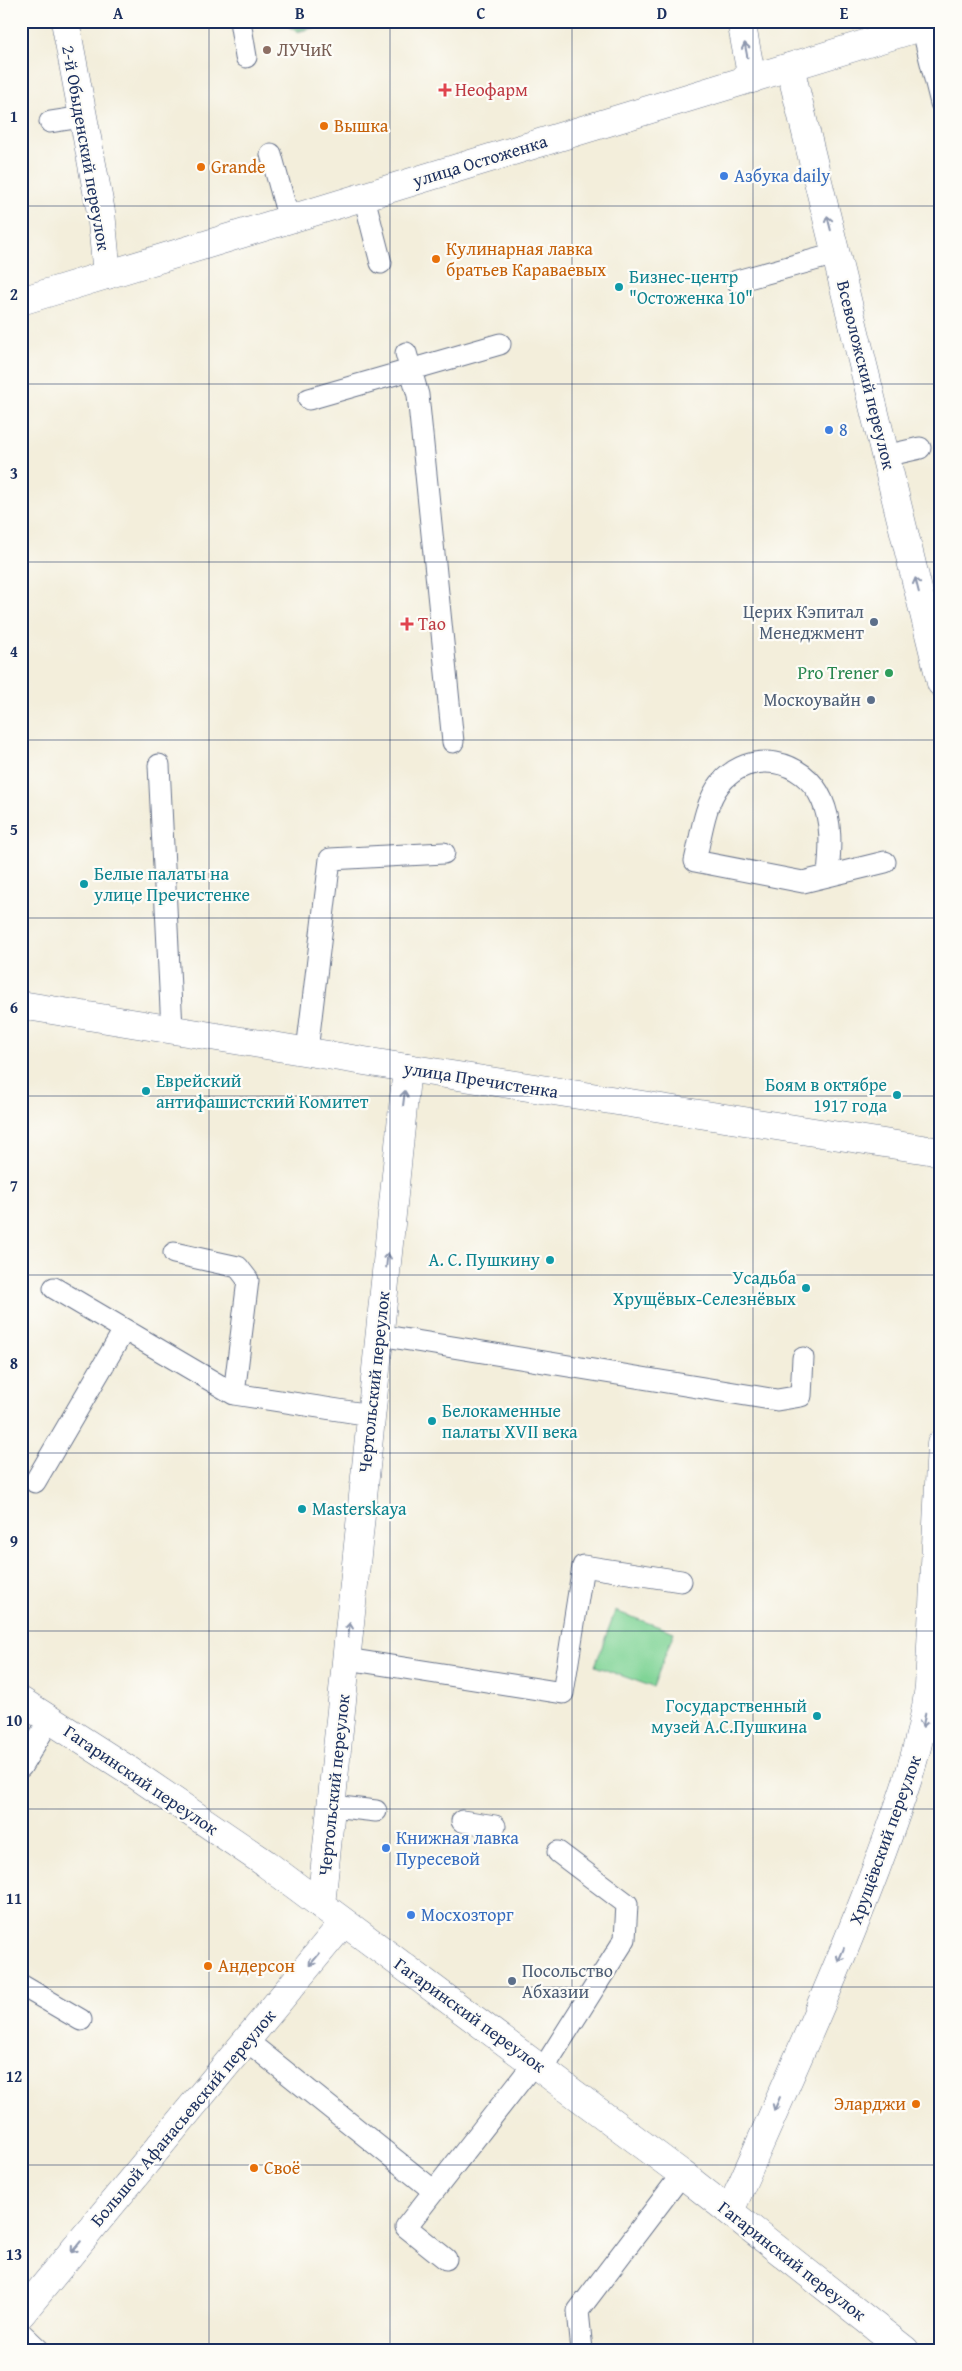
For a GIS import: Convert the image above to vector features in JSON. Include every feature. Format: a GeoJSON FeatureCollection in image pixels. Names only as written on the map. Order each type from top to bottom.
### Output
{"type":"FeatureCollection","features":[{"type":"Feature","properties":{"kind":"street","name":"2-й Обыденский переулок"},"geometry":{"type":"LineString","coordinates":[[65,21],[101,212],[107,275]]}},
{"type":"Feature","properties":{"kind":"street"},"geometry":{"type":"LineString","coordinates":[[741,21],[752,79]]}},
{"type":"Feature","properties":{"kind":"street","name":"улица Остоженка"},"geometry":{"type":"LineString","coordinates":[[21,301],[931,24]]}},
{"type":"Feature","properties":{"kind":"street","name":"Всеволожский переулок"},"geometry":{"type":"LineString","coordinates":[[790,67],[885,456],[932,612],[941,683]]}},
{"type":"Feature","properties":{"kind":"street","name":"улица Пречистенка"},"geometry":{"type":"LineString","coordinates":[[21,1004],[407,1068],[941,1152]]}},
{"type":"Feature","properties":{"kind":"street","name":"Чертольский переулок"},"geometry":{"type":"LineString","coordinates":[[321,1905],[407,1068]]}},
{"type":"Feature","properties":{"kind":"street","name":"Хрущёвский переулок"},"geometry":{"type":"LineString","coordinates":[[730,2211],[854,1925],[917,1753],[924,1723],[929,1687],[941,1444]]}},
{"type":"Feature","properties":{"kind":"street","name":"Гагаринский переулок"},"geometry":{"type":"LineString","coordinates":[[21,1701],[265,1863],[539,2065],[730,2211],[905,2350]]}},
{"type":"Feature","properties":{"kind":"street","name":"Большой Афанасьевский переулок"},"geometry":{"type":"LineString","coordinates":[[21,2314],[344,1922]]}},
{"type":"Feature","properties":{"kind":"lane"},"geometry":{"type":"LineString","coordinates":[[240,21],[246,57]]}},
{"type":"Feature","properties":{"kind":"lane"},"geometry":{"type":"LineString","coordinates":[[931,24],[941,103]]}},
{"type":"Feature","properties":{"kind":"lane"},"geometry":{"type":"LineString","coordinates":[[50,122],[82,117]]}},
{"type":"Feature","properties":{"kind":"lane"},"geometry":{"type":"LineString","coordinates":[[271,154],[288,220]]}},
{"type":"Feature","properties":{"kind":"lane"},"geometry":{"type":"LineString","coordinates":[[364,197],[381,264]]}},
{"type":"Feature","properties":{"kind":"lane"},"geometry":{"type":"LineString","coordinates":[[738,281],[836,254]]}},
{"type":"Feature","properties":{"kind":"lane"},"geometry":{"type":"LineString","coordinates":[[308,399],[409,361],[500,344]]}},
{"type":"Feature","properties":{"kind":"lane"},"geometry":{"type":"LineString","coordinates":[[409,361],[418,396],[453,742]]}},
{"type":"Feature","properties":{"kind":"lane"},"geometry":{"type":"LineString","coordinates":[[885,456],[920,448]]}},
{"type":"Feature","properties":{"kind":"lane"},"geometry":{"type":"LineString","coordinates":[[828,876],[831,835],[823,802],[814,785],[801,772],[785,764],[766,761],[748,764],[732,773],[719,785],[710,802],[694,861],[803,882],[828,876],[885,862]]}},
{"type":"Feature","properties":{"kind":"lane"},"geometry":{"type":"LineString","coordinates":[[159,765],[172,1029]]}},
{"type":"Feature","properties":{"kind":"lane"},"geometry":{"type":"LineString","coordinates":[[307,1051],[330,859],[444,853]]}},
{"type":"Feature","properties":{"kind":"lane"},"geometry":{"type":"LineString","coordinates":[[174,1253],[238,1267],[248,1280],[234,1394]]}},
{"type":"Feature","properties":{"kind":"lane"},"geometry":{"type":"LineString","coordinates":[[54,1288],[234,1394],[371,1415]]}},
{"type":"Feature","properties":{"kind":"lane"},"geometry":{"type":"LineString","coordinates":[[35,1482],[124,1330]]}},
{"type":"Feature","properties":{"kind":"lane"},"geometry":{"type":"LineString","coordinates":[[379,1335],[777,1400],[801,1396],[803,1358]]}},
{"type":"Feature","properties":{"kind":"lane"},"geometry":{"type":"LineString","coordinates":[[347,1659],[563,1693],[583,1566],[682,1581]]}},
{"type":"Feature","properties":{"kind":"lane"},"geometry":{"type":"LineString","coordinates":[[21,1767],[50,1719]]}},
{"type":"Feature","properties":{"kind":"lane"},"geometry":{"type":"LineString","coordinates":[[332,1806],[376,1811]]}},
{"type":"Feature","properties":{"kind":"lane"},"geometry":{"type":"LineString","coordinates":[[462,1821],[495,1826]]}},
{"type":"Feature","properties":{"kind":"lane"},"geometry":{"type":"LineString","coordinates":[[446,2258],[406,2227],[539,2065],[625,1939],[627,1904],[558,1852]]}},
{"type":"Feature","properties":{"kind":"lane"},"geometry":{"type":"LineString","coordinates":[[21,1985],[81,2020]]}},
{"type":"Feature","properties":{"kind":"lane"},"geometry":{"type":"LineString","coordinates":[[247,2041],[434,2191]]}},
{"type":"Feature","properties":{"kind":"lane"},"geometry":{"type":"LineString","coordinates":[[582,2350],[578,2311],[682,2174]]}},
{"type":"Feature","properties":{"kind":"lane"},"geometry":{"type":"LineString","coordinates":[[21,2333],[39,2350]]}},
{"type":"Feature","properties":{"kind":"green space"},"geometry":{"type":"Polygon","coordinates":[[[280,21],[340,21],[297,32],[280,21]]]}},
{"type":"Feature","properties":{"kind":"green space"},"geometry":{"type":"Polygon","coordinates":[[[615,1611],[674,1632],[653,1687],[595,1666],[615,1611]]]}},
{"type":"Feature","properties":{"kind":"place","name":"ЛУЧиК"},"geometry":{"type":"Point","coordinates":[267,50]}},
{"type":"Feature","properties":{"kind":"place","name":"Неофарм"},"geometry":{"type":"Point","coordinates":[445,90]}},
{"type":"Feature","properties":{"kind":"place","name":"Вышка"},"geometry":{"type":"Point","coordinates":[324,126]}},
{"type":"Feature","properties":{"kind":"place","name":"Grande"},"geometry":{"type":"Point","coordinates":[201,167]}},
{"type":"Feature","properties":{"kind":"place","name":"Азбука daily"},"geometry":{"type":"Point","coordinates":[724,176]}},
{"type":"Feature","properties":{"kind":"place","name":"Кулинарная лавка братьев Караваевых"},"geometry":{"type":"Point","coordinates":[436,259]}},
{"type":"Feature","properties":{"kind":"place","name":"Бизнес-центр \"Остоженка 10\""},"geometry":{"type":"Point","coordinates":[619,287]}},
{"type":"Feature","properties":{"kind":"place","name":"8"},"geometry":{"type":"Point","coordinates":[829,430]}},
{"type":"Feature","properties":{"kind":"place","name":"Церих Кэпитал Менеджмент"},"geometry":{"type":"Point","coordinates":[874,622]}},
{"type":"Feature","properties":{"kind":"place","name":"Тао"},"geometry":{"type":"Point","coordinates":[407,624]}},
{"type":"Feature","properties":{"kind":"place","name":"Pro Trener"},"geometry":{"type":"Point","coordinates":[889,673]}},
{"type":"Feature","properties":{"kind":"place","name":"Москоувайн"},"geometry":{"type":"Point","coordinates":[871,700]}},
{"type":"Feature","properties":{"kind":"place","name":"Белые палаты на улице Пречистенке"},"geometry":{"type":"Point","coordinates":[84,884]}},
{"type":"Feature","properties":{"kind":"place","name":"Еврейский антифашистский Комитет"},"geometry":{"type":"Point","coordinates":[146,1091]}},
{"type":"Feature","properties":{"kind":"place","name":"Боям в октябре 1917 года"},"geometry":{"type":"Point","coordinates":[897,1095]}},
{"type":"Feature","properties":{"kind":"place","name":"А. С. Пушкину"},"geometry":{"type":"Point","coordinates":[550,1260]}},
{"type":"Feature","properties":{"kind":"place","name":"Усадьба Хрущёвых-Селезнёвых"},"geometry":{"type":"Point","coordinates":[806,1288]}},
{"type":"Feature","properties":{"kind":"place","name":"Белокаменные палаты XVII века"},"geometry":{"type":"Point","coordinates":[432,1421]}},
{"type":"Feature","properties":{"kind":"place","name":"Masterskaya"},"geometry":{"type":"Point","coordinates":[302,1509]}},
{"type":"Feature","properties":{"kind":"place","name":"Государственный музей А.С.Пушкина"},"geometry":{"type":"Point","coordinates":[817,1716]}},
{"type":"Feature","properties":{"kind":"place","name":"Книжная лавка Пуресевой"},"geometry":{"type":"Point","coordinates":[386,1848]}},
{"type":"Feature","properties":{"kind":"place","name":"Мосхозторг"},"geometry":{"type":"Point","coordinates":[411,1915]}},
{"type":"Feature","properties":{"kind":"place","name":"Андерсон"},"geometry":{"type":"Point","coordinates":[208,1966]}},
{"type":"Feature","properties":{"kind":"place","name":"Посольство Абхазии"},"geometry":{"type":"Point","coordinates":[512,1981]}},
{"type":"Feature","properties":{"kind":"place","name":"Эларджи"},"geometry":{"type":"Point","coordinates":[916,2104]}},
{"type":"Feature","properties":{"kind":"place","name":"Своё"},"geometry":{"type":"Point","coordinates":[254,2168]}}]}
